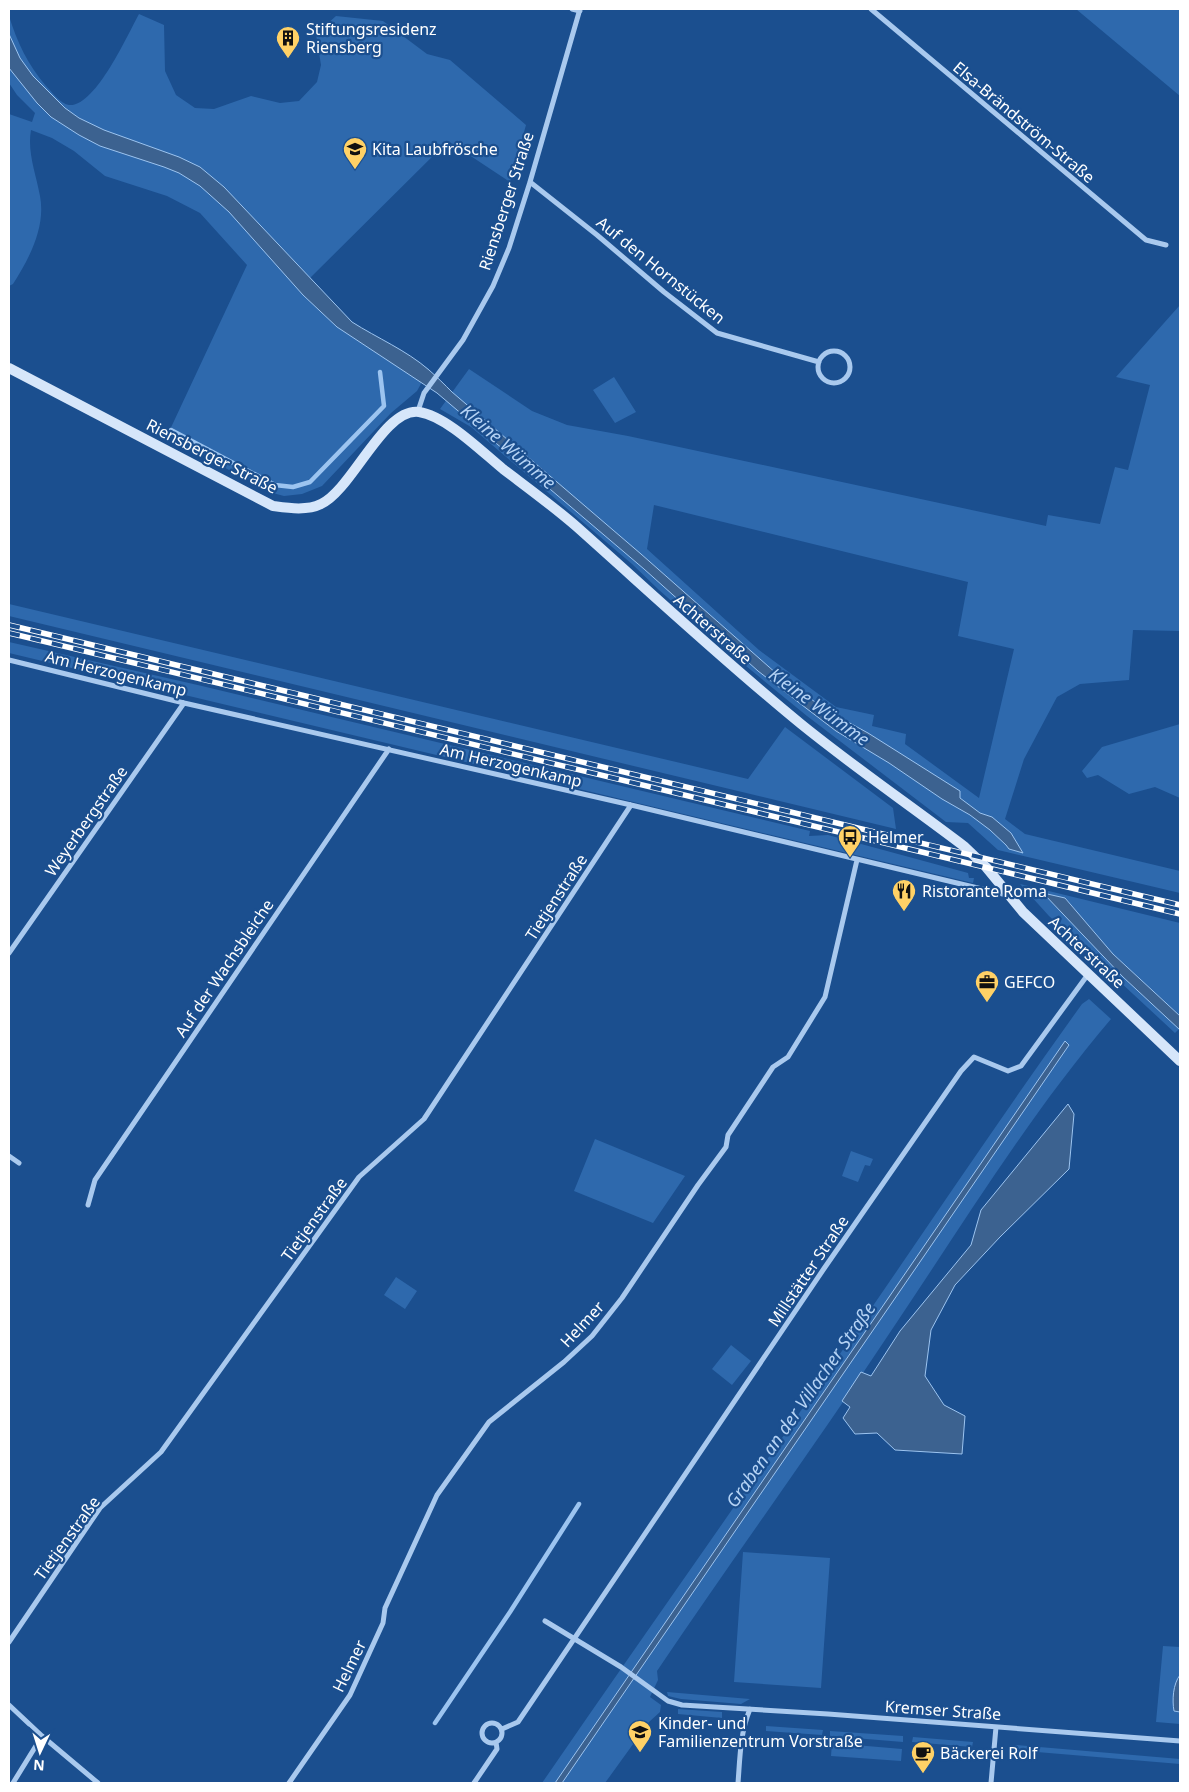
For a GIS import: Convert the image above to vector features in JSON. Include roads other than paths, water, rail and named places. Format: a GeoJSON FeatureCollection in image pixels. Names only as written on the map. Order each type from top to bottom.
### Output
{"type":"FeatureCollection","features":[{"type":"Feature","properties":{"kind":"street"},"geometry":{"type":"LineString","coordinates":[[572,9],[580,10]]}},
{"type":"Feature","properties":{"kind":"street","name":"Elsa-Brändström-Straße"},"geometry":{"type":"LineString","coordinates":[[871,9],[1146,240],[1166,245]]}},
{"type":"Feature","properties":{"kind":"street","name":"Riensberger Straße"},"geometry":{"type":"LineString","coordinates":[[9,368],[273,506],[296,509],[321,505],[334,494],[390,425],[404,414],[417,412],[424,393],[463,340],[493,286],[509,248],[530,182],[580,10]]}},
{"type":"Feature","properties":{"kind":"street","name":"Auf den Hornstücken"},"geometry":{"type":"LineString","coordinates":[[530,182],[717,333],[819,362]]}},
{"type":"Feature","properties":{"kind":"street"},"geometry":{"type":"LineString","coordinates":[[837,351],[846,357],[849,362],[848,373],[841,381],[830,382],[822,377],[819,372],[819,362],[828,352],[837,351]]}},
{"type":"Feature","properties":{"kind":"street","name":"Achterstraße"},"geometry":{"type":"LineString","coordinates":[[417,412],[429,415],[454,429],[575,525],[719,655],[803,725],[965,847],[986,867],[1022,912],[1180,1061]]}},
{"type":"Feature","properties":{"kind":"street","name":"Am Herzogenkamp"},"geometry":{"type":"LineString","coordinates":[[9,660],[184,703],[631,805],[1007,895]]}},
{"type":"Feature","properties":{"kind":"street","name":"Weyerbergstraße"},"geometry":{"type":"LineString","coordinates":[[9,953],[184,703]]}},
{"type":"Feature","properties":{"kind":"street","name":"Auf der Wachsbleiche"},"geometry":{"type":"LineString","coordinates":[[88,1205],[95,1180],[389,749]]}},
{"type":"Feature","properties":{"kind":"street","name":"Tietjenstraße"},"geometry":{"type":"LineString","coordinates":[[9,1642],[100,1508],[161,1452],[359,1177],[424,1119],[631,805]]}},
{"type":"Feature","properties":{"kind":"street","name":"Helmer"},"geometry":{"type":"LineString","coordinates":[[288,1783],[350,1695],[383,1623],[385,1608],[437,1495],[489,1422],[564,1362],[592,1336],[622,1298],[698,1185],[726,1147],[728,1135],[773,1066],[788,1057],[825,997],[857,860]]}},
{"type":"Feature","properties":{"kind":"street","name":"Millstätter Straße"},"geometry":{"type":"LineString","coordinates":[[574,1638],[960,1071],[974,1057],[1008,1071],[1021,1066],[1088,973]]}},
{"type":"Feature","properties":{"kind":"street"},"geometry":{"type":"LineString","coordinates":[[9,1156],[19,1163]]}},
{"type":"Feature","properties":{"kind":"street","name":"Kremser Straße"},"geometry":{"type":"LineString","coordinates":[[545,1621],[621,1667],[668,1701],[682,1705],[820,1713],[1180,1741]]}},
{"type":"Feature","properties":{"kind":"street"},"geometry":{"type":"LineString","coordinates":[[502,1728],[518,1722],[574,1638]]}},
{"type":"Feature","properties":{"kind":"street"},"geometry":{"type":"LineString","coordinates":[[9,1705],[42,1736],[98,1783]]}},
{"type":"Feature","properties":{"kind":"street"},"geometry":{"type":"LineString","coordinates":[[738,1783],[741,1739],[750,1709]]}},
{"type":"Feature","properties":{"kind":"street"},"geometry":{"type":"LineString","coordinates":[[491,1722],[502,1728],[501,1738],[496,1742],[492,1743],[484,1739],[482,1735],[484,1727],[491,1722]]}},
{"type":"Feature","properties":{"kind":"street"},"geometry":{"type":"LineString","coordinates":[[991,1783],[996,1727]]}},
{"type":"Feature","properties":{"kind":"street"},"geometry":{"type":"LineString","coordinates":[[14,1783],[42,1736]]}},
{"type":"Feature","properties":{"kind":"street"},"geometry":{"type":"LineString","coordinates":[[474,1783],[497,1749],[496,1742]]}},
{"type":"Feature","properties":{"kind":"water","name":"Kleine Wümme"},"geometry":{"type":"Polygon","coordinates":[[[9,34],[20,58],[33,76],[65,108],[79,118],[104,130],[179,157],[200,167],[224,187],[352,322],[401,350],[429,370],[777,674],[826,710],[868,733],[960,791],[960,798],[980,813],[992,817],[1011,833],[1023,853],[1009,849],[990,830],[970,815],[836,731],[758,671],[644,569],[437,393],[337,327],[303,295],[229,212],[200,186],[179,173],[164,167],[100,146],[51,117],[37,103],[9,68],[9,34]]]}},
{"type":"Feature","properties":{"kind":"water"},"geometry":{"type":"Polygon","coordinates":[[[1043,893],[1065,898],[1113,954],[1180,1016],[1180,1030],[1123,977],[1043,893]]]}},
{"type":"Feature","properties":{"kind":"water"},"geometry":{"type":"Polygon","coordinates":[[[1065,1041],[1069,1045],[562,1783],[555,1783],[1065,1041]]]}},
{"type":"Feature","properties":{"kind":"water"},"geometry":{"type":"Polygon","coordinates":[[[1068,1104],[1074,1114],[1069,1169],[1000,1237],[955,1285],[931,1330],[925,1376],[944,1405],[965,1416],[962,1454],[895,1450],[877,1433],[855,1434],[843,1418],[850,1407],[842,1401],[861,1372],[871,1376],[900,1331],[971,1245],[981,1210],[1068,1104]]]}},
{"type":"Feature","properties":{"kind":"water"},"geometry":{"type":"Polygon","coordinates":[[[1180,1675],[1180,1712],[1174,1711],[1173,1702],[1174,1687],[1180,1675]]]}},
{"type":"Feature","properties":{"kind":"waterway"},"geometry":{"type":"LineString","coordinates":[[171,430],[275,485],[293,487],[310,482],[384,406],[380,372]]}},
{"type":"Feature","properties":{"kind":"waterway"},"geometry":{"type":"LineString","coordinates":[[435,1723],[510,1612],[579,1504]]}},
{"type":"Feature","properties":{"kind":"railway"},"geometry":{"type":"LineString","coordinates":[[9,625],[1180,905]]}},
{"type":"Feature","properties":{"kind":"railway"},"geometry":{"type":"LineString","coordinates":[[9,633],[1180,914]]}},
{"type":"Feature","properties":{"kind":"place","name":"Stiftungsresidenz Riensberg"},"geometry":{"type":"Point","coordinates":[288,59]}},
{"type":"Feature","properties":{"kind":"place","name":"Kita Laubfrösche"},"geometry":{"type":"Point","coordinates":[355,170]}},
{"type":"Feature","properties":{"kind":"place","name":"Helmer"},"geometry":{"type":"Point","coordinates":[850,858]}},
{"type":"Feature","properties":{"kind":"place","name":"Ristorante Roma"},"geometry":{"type":"Point","coordinates":[904,912]}},
{"type":"Feature","properties":{"kind":"place","name":"GEFCO"},"geometry":{"type":"Point","coordinates":[987,1003]}},
{"type":"Feature","properties":{"kind":"place","name":"Kinder- und Familienzentrum Vorstraße"},"geometry":{"type":"Point","coordinates":[640,1753]}},
{"type":"Feature","properties":{"kind":"place","name":"Bäckerei Rolf"},"geometry":{"type":"Point","coordinates":[923,1774]}},
{"type":"Feature","properties":{"kind":"water label","name":"Graben an der Villacher Straße"},"geometry":{"type":"Point","coordinates":[801,1405]}}]}
